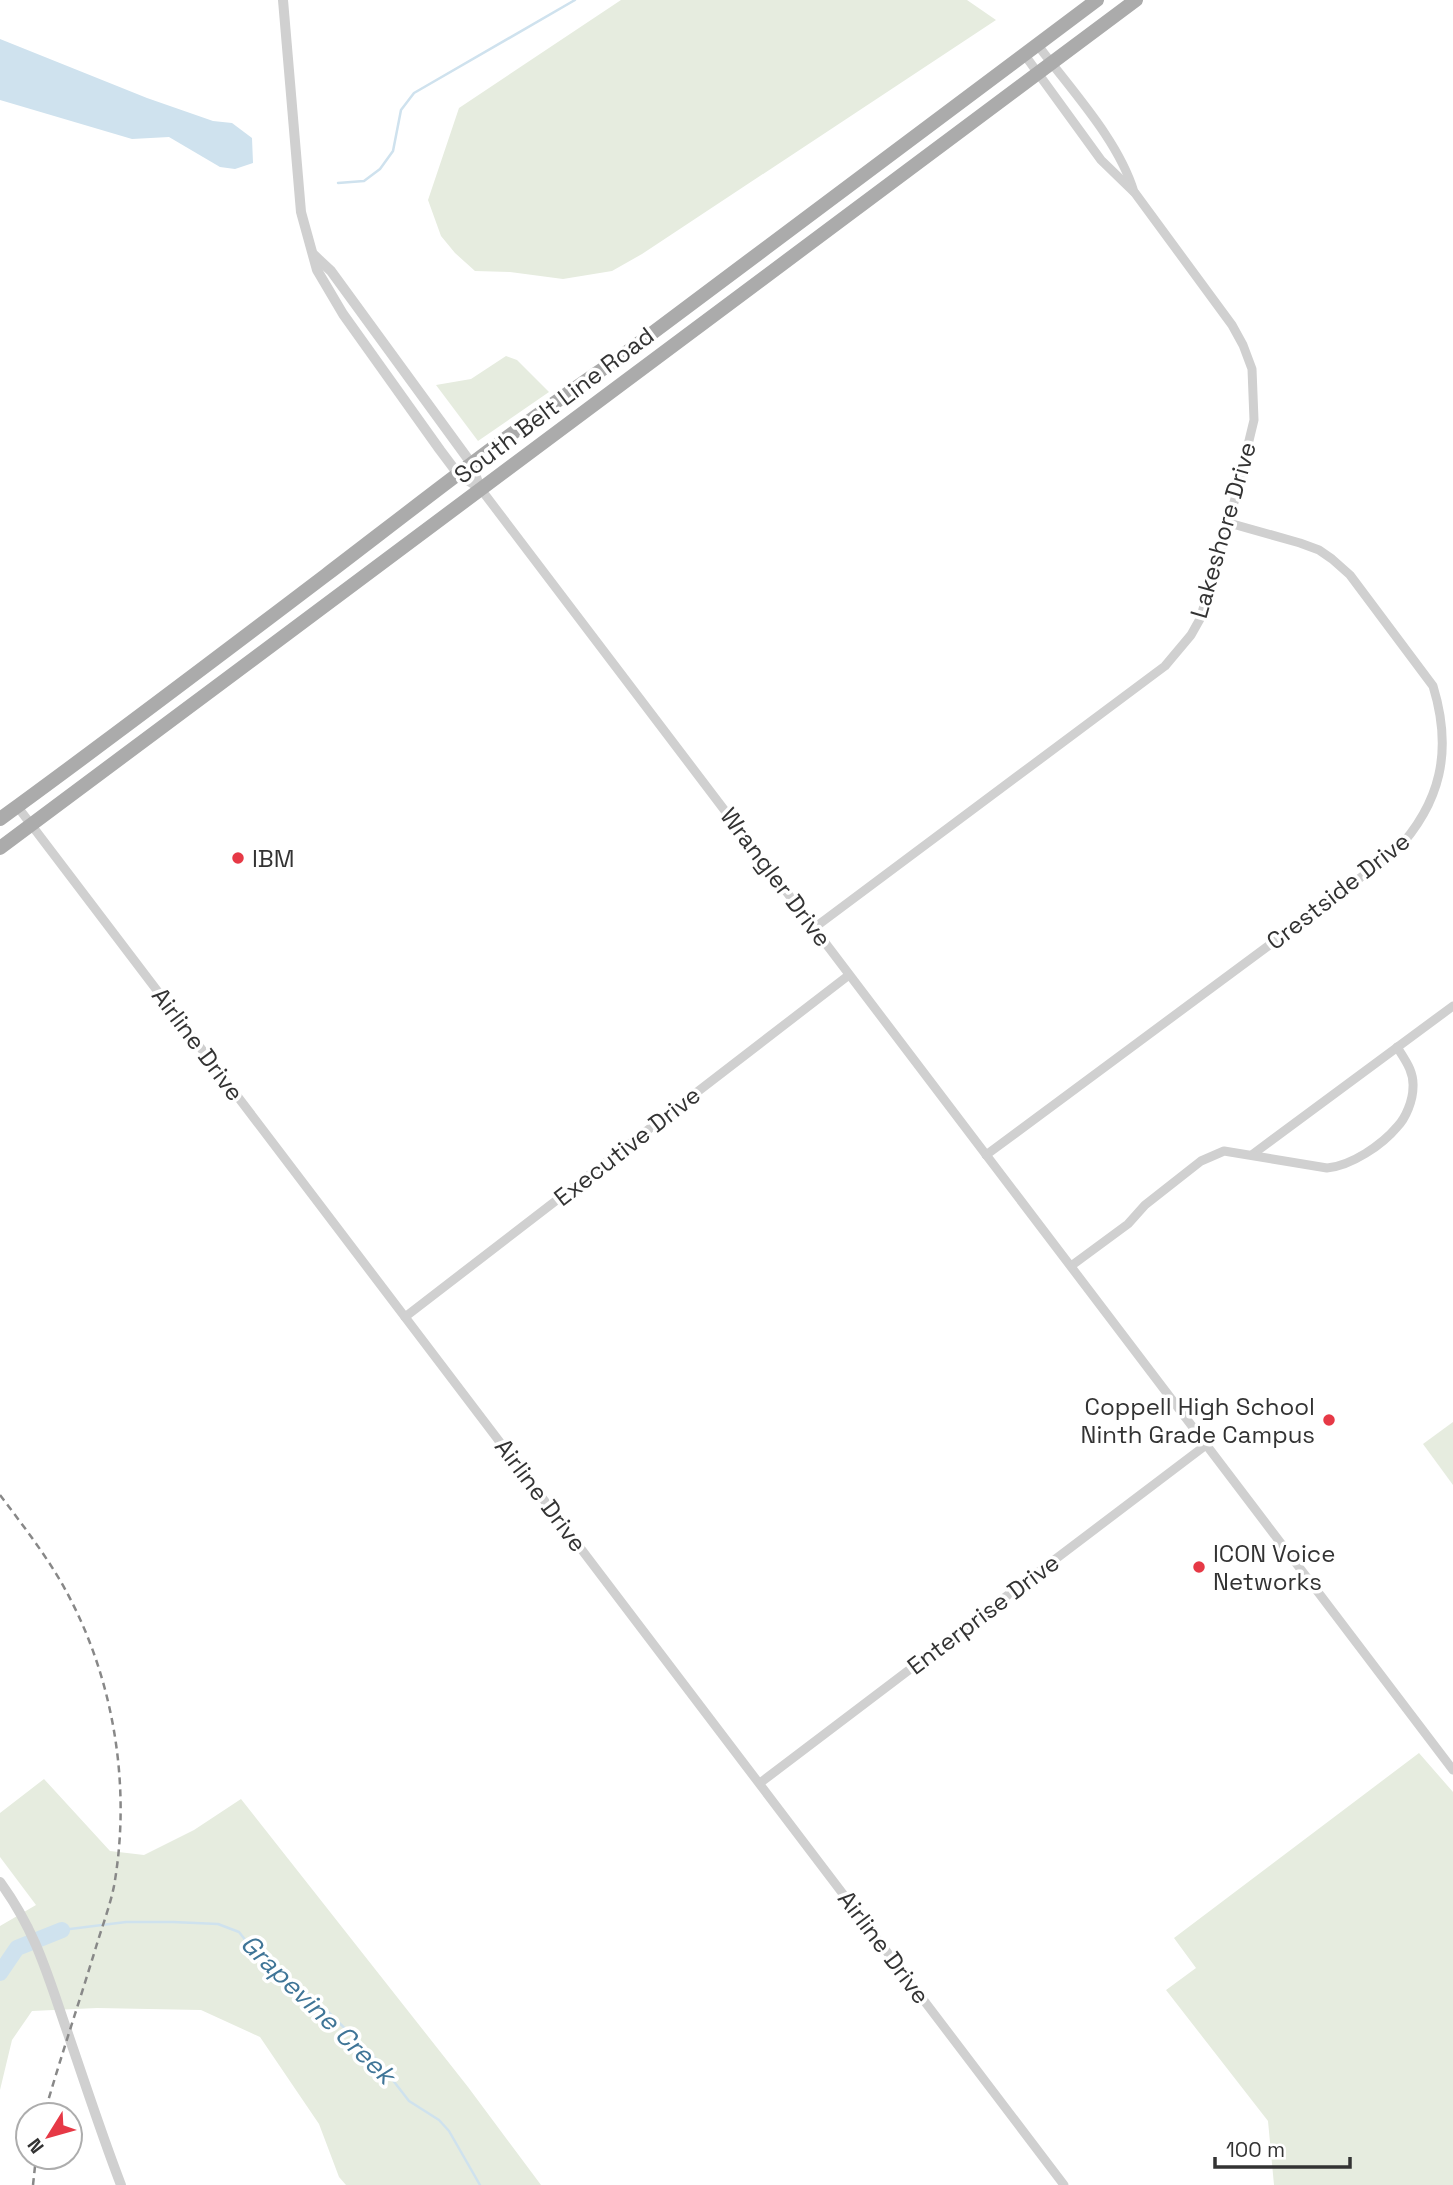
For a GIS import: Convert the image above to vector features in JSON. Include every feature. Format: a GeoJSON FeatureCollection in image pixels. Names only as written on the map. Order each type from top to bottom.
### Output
{"type":"FeatureCollection","features":[{"type":"Feature","properties":{"kind":"main road","name":"South Belt Line Road"},"geometry":{"type":"LineString","coordinates":[[0,819],[226,651],[471,463],[619,358],[1097,0]]}},
{"type":"Feature","properties":{"kind":"main road","name":"South Belt Line Road"},"geometry":{"type":"LineString","coordinates":[[0,848],[1136,0]]}},
{"type":"Feature","properties":{"kind":"main road"},"geometry":{"type":"LineString","coordinates":[[831,199],[844,217]]}},
{"type":"Feature","properties":{"kind":"main road"},"geometry":{"type":"LineString","coordinates":[[226,651],[238,669]]}},
{"type":"Feature","properties":{"kind":"street"},"geometry":{"type":"LineString","coordinates":[[283,0],[301,212],[317,270],[343,314],[458,474],[480,488]]}},
{"type":"Feature","properties":{"kind":"street","name":"Lakeshore Drive"},"geometry":{"type":"LineString","coordinates":[[1037,44],[1114,147],[1135,193]]}},
{"type":"Feature","properties":{"kind":"street","name":"Lakeshore Drive"},"geometry":{"type":"LineString","coordinates":[[814,928],[1165,666],[1177,654],[1200,618],[1229,523],[1254,420],[1252,369],[1232,325],[1135,193],[1101,160],[1024,54]]}},
{"type":"Feature","properties":{"kind":"street"},"geometry":{"type":"LineString","coordinates":[[314,255],[331,271],[471,463],[480,488]]}},
{"type":"Feature","properties":{"kind":"street"},"geometry":{"type":"LineString","coordinates":[[362,341],[374,332]]}},
{"type":"Feature","properties":{"kind":"street","name":"Wrangler Drive"},"geometry":{"type":"LineString","coordinates":[[480,488],[1453,1770]]}},
{"type":"Feature","properties":{"kind":"street","name":"Crestside Drive"},"geometry":{"type":"LineString","coordinates":[[986,1155],[1395,852],[1414,832],[1437,789],[1443,759],[1443,732],[1433,686],[1350,575],[1319,551],[1229,523]]}},
{"type":"Feature","properties":{"kind":"street","name":"Airline Drive"},"geometry":{"type":"LineString","coordinates":[[17,806],[1064,2185]]}},
{"type":"Feature","properties":{"kind":"street","name":"Executive Drive"},"geometry":{"type":"LineString","coordinates":[[405,1317],[849,975]]}},
{"type":"Feature","properties":{"kind":"street"},"geometry":{"type":"LineString","coordinates":[[1253,1154],[1453,1006]]}},
{"type":"Feature","properties":{"kind":"street"},"geometry":{"type":"LineString","coordinates":[[1071,1266],[1128,1224],[1145,1205],[1201,1161],[1224,1151],[1327,1168],[1337,1167],[1373,1147],[1399,1126],[1409,1107],[1413,1087],[1411,1070],[1397,1047]]}},
{"type":"Feature","properties":{"kind":"street","name":"Enterprise Drive"},"geometry":{"type":"LineString","coordinates":[[760,1783],[1206,1445]]}},
{"type":"Feature","properties":{"kind":"street"},"geometry":{"type":"LineString","coordinates":[[0,1882],[23,1918],[48,1971],[121,2185]]}},
{"type":"Feature","properties":{"kind":"shaded area"},"geometry":{"type":"Polygon","coordinates":[[[621,0],[967,0],[996,20],[642,254],[612,271],[563,279],[510,272],[475,271],[441,236],[428,200],[459,108],[621,0]]]}},
{"type":"Feature","properties":{"kind":"shaded area"},"geometry":{"type":"Polygon","coordinates":[[[506,356],[517,360],[549,392],[478,441],[436,385],[471,379],[506,356]]]}},
{"type":"Feature","properties":{"kind":"shaded area"},"geometry":{"type":"Polygon","coordinates":[[[1453,1422],[1453,1485],[1423,1444],[1453,1422]]]}},
{"type":"Feature","properties":{"kind":"shaded area"},"geometry":{"type":"Polygon","coordinates":[[[1419,1753],[1453,1792],[1453,2185],[1274,2185],[1268,2121],[1166,1990],[1196,1968],[1174,1938],[1419,1753]]]}},
{"type":"Feature","properties":{"kind":"shaded area"},"geometry":{"type":"Polygon","coordinates":[[[44,1779],[110,1851],[144,1855],[194,1830],[241,1799],[468,2087],[541,2185],[346,2185],[339,2177],[319,2124],[260,2037],[201,2010],[97,2008],[32,2011],[12,2040],[0,2090],[0,1926],[36,1905],[0,1857],[0,1813],[44,1779]]]}},
{"type":"Feature","properties":{"kind":"water"},"geometry":{"type":"Polygon","coordinates":[[[0,39],[147,98],[213,121],[232,123],[252,138],[253,163],[235,169],[220,167],[169,137],[132,139],[0,100],[0,39]]]}},
{"type":"Feature","properties":{"kind":"waterway"},"geometry":{"type":"LineString","coordinates":[[338,183],[364,181],[380,169],[393,151],[401,110],[414,93],[575,0]]}},
{"type":"Feature","properties":{"kind":"waterway","name":"Grapevine Creek"},"geometry":{"type":"LineString","coordinates":[[62,1930],[126,1922],[173,1922],[218,1924],[239,1932],[257,1955],[318,2002],[378,2061],[409,2101],[439,2120],[449,2131],[480,2185]]}},
{"type":"Feature","properties":{"kind":"waterway","name":"Grapevine Creek"},"geometry":{"type":"LineString","coordinates":[[0,1973],[17,1948],[62,1930]]}},
{"type":"Feature","properties":{"kind":"railway"},"geometry":{"type":"LineString","coordinates":[[0,1495],[47,1559],[79,1617],[94,1653],[105,1691],[119,1769],[121,1808],[114,1886],[48,2101]]}},
{"type":"Feature","properties":{"kind":"railway"},"geometry":{"type":"LineString","coordinates":[[33,2185],[34,2171]]}},
{"type":"Feature","properties":{"kind":"place","name":"IBM"},"geometry":{"type":"Point","coordinates":[238,858]}},
{"type":"Feature","properties":{"kind":"place","name":"Coppell High School Ninth Grade Campus"},"geometry":{"type":"Point","coordinates":[1329,1420]}},
{"type":"Feature","properties":{"kind":"place","name":"ICON Voice Networks"},"geometry":{"type":"Point","coordinates":[1199,1567]}}]}
